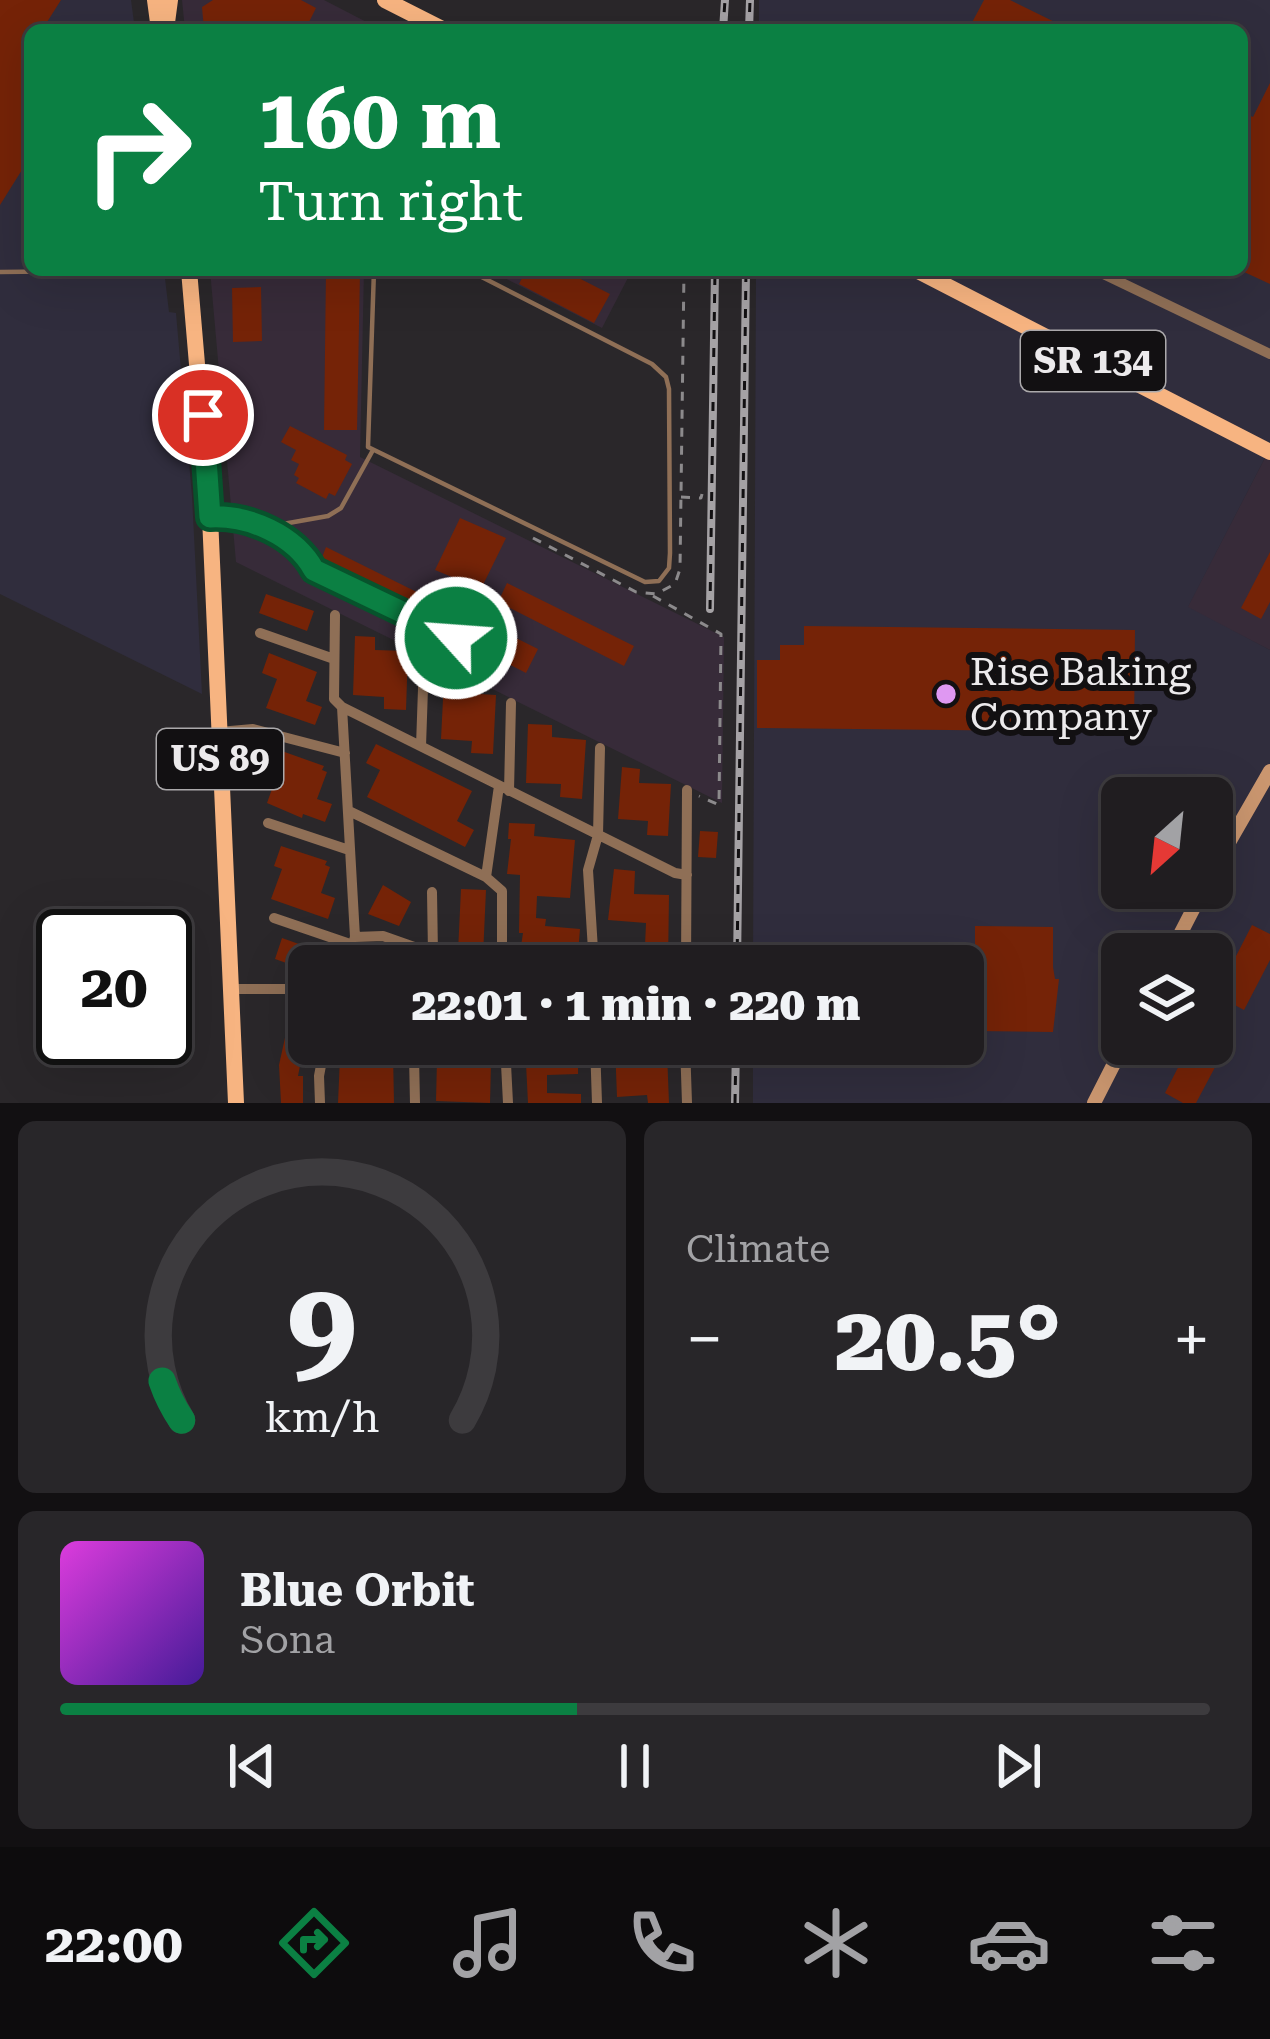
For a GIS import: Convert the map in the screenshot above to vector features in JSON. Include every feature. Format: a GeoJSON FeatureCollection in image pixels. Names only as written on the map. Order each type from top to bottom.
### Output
{"type":"FeatureCollection","features":[{"type":"Feature","properties":{"kind":"main road"},"geometry":{"type":"LineString","coordinates":[[385,0],[433,24]]}},
{"type":"Feature","properties":{"kind":"main road","name":"US 89"},"geometry":{"type":"LineString","coordinates":[[186,276],[210,517],[236,1103]]}},
{"type":"Feature","properties":{"kind":"main road","name":"SR 134"},"geometry":{"type":"LineString","coordinates":[[928,276],[1270,452]]}},
{"type":"Feature","properties":{"kind":"street"},"geometry":{"type":"LineString","coordinates":[[1108,276],[1270,354]]}},
{"type":"Feature","properties":{"kind":"street"},"geometry":{"type":"LineString","coordinates":[[335,615],[334,699],[342,707],[674,873],[687,874]]}},
{"type":"Feature","properties":{"kind":"street"},"geometry":{"type":"LineString","coordinates":[[260,633],[334,659]]}},
{"type":"Feature","properties":{"kind":"street"},"geometry":{"type":"LineString","coordinates":[[421,746],[424,660]]}},
{"type":"Feature","properties":{"kind":"street"},"geometry":{"type":"LineString","coordinates":[[487,877],[504,788],[511,703]]}},
{"type":"Feature","properties":{"kind":"street"},"geometry":{"type":"LineString","coordinates":[[342,707],[353,945]]}},
{"type":"Feature","properties":{"kind":"street"},"geometry":{"type":"LineString","coordinates":[[219,732],[254,729],[345,753]]}},
{"type":"Feature","properties":{"kind":"street"},"geometry":{"type":"LineString","coordinates":[[593,945],[588,870],[598,835],[600,748]]}},
{"type":"Feature","properties":{"kind":"street"},"geometry":{"type":"LineString","coordinates":[[1233,835],[1270,771]]}},
{"type":"Feature","properties":{"kind":"street"},"geometry":{"type":"LineString","coordinates":[[686,945],[687,790]]}},
{"type":"Feature","properties":{"kind":"street"},"geometry":{"type":"LineString","coordinates":[[349,811],[487,877],[502,891],[502,945]]}},
{"type":"Feature","properties":{"kind":"street"},"geometry":{"type":"LineString","coordinates":[[268,823],[349,850]]}},
{"type":"Feature","properties":{"kind":"street"},"geometry":{"type":"LineString","coordinates":[[432,892],[433,945]]}},
{"type":"Feature","properties":{"kind":"street"},"geometry":{"type":"LineString","coordinates":[[274,918],[354,941],[383,936],[406,945]]}},
{"type":"Feature","properties":{"kind":"street"},"geometry":{"type":"LineString","coordinates":[[230,989],[288,990]]}},
{"type":"Feature","properties":{"kind":"street"},"geometry":{"type":"LineString","coordinates":[[320,1103],[321,1065]]}},
{"type":"Feature","properties":{"kind":"street"},"geometry":{"type":"LineString","coordinates":[[414,1065],[416,1103]]}},
{"type":"Feature","properties":{"kind":"street"},"geometry":{"type":"LineString","coordinates":[[506,1065],[508,1103]]}},
{"type":"Feature","properties":{"kind":"street"},"geometry":{"type":"LineString","coordinates":[[596,1065],[597,1103]]}},
{"type":"Feature","properties":{"kind":"street"},"geometry":{"type":"LineString","coordinates":[[686,1065],[687,1103]]}},
{"type":"Feature","properties":{"kind":"street"},"geometry":{"type":"LineString","coordinates":[[1094,1103],[1113,1065]]}},
{"type":"Feature","properties":{"kind":"lane"},"geometry":{"type":"LineString","coordinates":[[374,276],[368,447],[655,583],[667,572],[670,540],[666,377],[652,364],[480,276]]}},
{"type":"Feature","properties":{"kind":"lane"},"geometry":{"type":"LineString","coordinates":[[262,528],[328,516],[341,508],[373,450]]}},
{"type":"Feature","properties":{"kind":"lane"},"geometry":{"type":"LineString","coordinates":[[210,517],[238,516],[302,547],[314,570],[456,638]]}},
{"type":"Feature","properties":{"kind":"path"},"geometry":{"type":"LineString","coordinates":[[519,530],[636,592],[652,594],[675,584],[680,569],[684,276]]}},
{"type":"Feature","properties":{"kind":"path"},"geometry":{"type":"LineString","coordinates":[[680,496],[701,499],[702,494]]}},
{"type":"Feature","properties":{"kind":"path"},"geometry":{"type":"LineString","coordinates":[[652,594],[722,634],[719,806]]}},
{"type":"Feature","properties":{"kind":"shaded area"},"geometry":{"type":"Polygon","coordinates":[[[0,0],[131,0],[134,24],[24,24],[24,276],[165,276],[169,312],[176,313],[202,694],[0,594],[0,0]]]}},
{"type":"Feature","properties":{"kind":"shaded area"},"geometry":{"type":"Polygon","coordinates":[[[182,0],[324,0],[370,24],[184,24],[182,0]]]}},
{"type":"Feature","properties":{"kind":"shaded area"},"geometry":{"type":"Polygon","coordinates":[[[759,0],[1270,0],[1270,448],[1188,607],[1270,650],[1270,1103],[753,1103],[753,1065],[984,1065],[984,945],[753,945],[756,276],[1248,276],[1248,24],[759,24],[759,0]]]}},
{"type":"Feature","properties":{"kind":"shaded area"},"geometry":{"type":"Polygon","coordinates":[[[211,276],[364,276],[360,457],[724,637],[722,803],[236,562],[211,276]]]}},
{"type":"Feature","properties":{"kind":"shaded area"},"geometry":{"type":"Polygon","coordinates":[[[501,276],[629,276],[602,328],[501,276]]]}},
{"type":"Feature","properties":{"kind":"shaded area"},"geometry":{"type":"Polygon","coordinates":[[[1270,448],[1270,650],[1187,608],[1270,448]]]}},
{"type":"Feature","properties":{"kind":"building"},"geometry":{"type":"Polygon","coordinates":[[[0,0],[61,0],[46,24],[24,24],[24,167],[0,205],[0,0]]]}},
{"type":"Feature","properties":{"kind":"building"},"geometry":{"type":"Polygon","coordinates":[[[213,0],[301,0],[316,8],[308,24],[203,24],[202,7],[213,0]]]}},
{"type":"Feature","properties":{"kind":"building"},"geometry":{"type":"Polygon","coordinates":[[[984,0],[1010,0],[1059,24],[971,24],[984,0]]]}},
{"type":"Feature","properties":{"kind":"building"},"geometry":{"type":"Polygon","coordinates":[[[1270,83],[1270,284],[1248,274],[1248,115],[1253,117],[1270,83]]]}},
{"type":"Feature","properties":{"kind":"building"},"geometry":{"type":"Polygon","coordinates":[[[326,276],[360,276],[357,430],[324,430],[326,276]]]}},
{"type":"Feature","properties":{"kind":"building"},"geometry":{"type":"Polygon","coordinates":[[[523,276],[575,276],[610,294],[594,323],[519,284],[523,276]]]}},
{"type":"Feature","properties":{"kind":"building"},"geometry":{"type":"Polygon","coordinates":[[[261,287],[262,341],[233,342],[232,288],[261,287]]]}},
{"type":"Feature","properties":{"kind":"building"},"geometry":{"type":"Polygon","coordinates":[[[290,426],[347,455],[345,460],[352,464],[335,496],[329,493],[326,499],[296,483],[299,464],[291,460],[296,450],[281,442],[290,426]]]}},
{"type":"Feature","properties":{"kind":"building"},"geometry":{"type":"Polygon","coordinates":[[[460,518],[506,538],[481,589],[435,570],[460,518]]]}},
{"type":"Feature","properties":{"kind":"building"},"geometry":{"type":"Polygon","coordinates":[[[326,547],[467,617],[459,632],[319,565],[326,547]]]}},
{"type":"Feature","properties":{"kind":"building"},"geometry":{"type":"Polygon","coordinates":[[[1270,552],[1270,602],[1261,619],[1241,608],[1270,552]]]}},
{"type":"Feature","properties":{"kind":"building"},"geometry":{"type":"Polygon","coordinates":[[[507,583],[634,646],[624,666],[498,602],[507,583]]]}},
{"type":"Feature","properties":{"kind":"building"},"geometry":{"type":"Polygon","coordinates":[[[266,594],[314,611],[307,631],[259,613],[266,594]]]}},
{"type":"Feature","properties":{"kind":"building"},"geometry":{"type":"Polygon","coordinates":[[[486,623],[538,649],[526,673],[475,647],[486,623]]]}},
{"type":"Feature","properties":{"kind":"building","name":"Rise Baking Company"},"geometry":{"type":"Polygon","coordinates":[[[804,626],[1135,630],[1134,732],[757,728],[757,660],[780,660],[780,645],[804,645],[804,626]]]}},
{"type":"Feature","properties":{"kind":"building"},"geometry":{"type":"Polygon","coordinates":[[[355,636],[375,637],[375,650],[408,651],[406,710],[384,709],[384,697],[353,695],[355,636]]]}},
{"type":"Feature","properties":{"kind":"building"},"geometry":{"type":"Polygon","coordinates":[[[269,653],[317,672],[306,701],[322,707],[315,725],[266,708],[277,679],[262,673],[269,653]]]}},
{"type":"Feature","properties":{"kind":"building"},"geometry":{"type":"Polygon","coordinates":[[[444,679],[463,680],[463,693],[496,695],[493,754],[471,753],[472,741],[441,739],[444,679]]]}},
{"type":"Feature","properties":{"kind":"building"},"geometry":{"type":"Polygon","coordinates":[[[528,724],[552,725],[552,737],[586,740],[582,799],[560,797],[561,784],[526,783],[528,724]]]}},
{"type":"Feature","properties":{"kind":"building"},"geometry":{"type":"Polygon","coordinates":[[[376,744],[472,791],[457,821],[474,830],[465,847],[367,797],[380,770],[366,763],[376,744]]]}},
{"type":"Feature","properties":{"kind":"building"},"geometry":{"type":"Polygon","coordinates":[[[279,750],[324,766],[327,772],[317,799],[332,804],[325,822],[267,803],[278,772],[271,770],[279,750]]]}},
{"type":"Feature","properties":{"kind":"building"},"geometry":{"type":"Polygon","coordinates":[[[622,767],[640,769],[639,783],[671,784],[668,836],[647,835],[648,821],[618,819],[622,767]]]}},
{"type":"Feature","properties":{"kind":"building"},"geometry":{"type":"Polygon","coordinates":[[[509,823],[535,824],[534,836],[575,840],[570,898],[537,896],[536,918],[546,919],[545,926],[580,929],[579,945],[521,945],[520,875],[507,874],[509,823]]]}},
{"type":"Feature","properties":{"kind":"building"},"geometry":{"type":"Polygon","coordinates":[[[700,831],[718,832],[716,858],[698,857],[700,831]]]}},
{"type":"Feature","properties":{"kind":"building"},"geometry":{"type":"Polygon","coordinates":[[[281,846],[327,861],[330,867],[321,893],[335,898],[328,919],[271,899],[282,869],[274,866],[281,846]]]}},
{"type":"Feature","properties":{"kind":"building"},"geometry":{"type":"Polygon","coordinates":[[[614,869],[635,871],[634,894],[669,895],[668,945],[645,945],[646,923],[608,920],[614,869]]]}},
{"type":"Feature","properties":{"kind":"building"},"geometry":{"type":"Polygon","coordinates":[[[383,885],[411,902],[399,926],[368,914],[383,885]]]}},
{"type":"Feature","properties":{"kind":"building"},"geometry":{"type":"Polygon","coordinates":[[[461,889],[486,890],[484,945],[458,945],[461,889]]]}},
{"type":"Feature","properties":{"kind":"building"},"geometry":{"type":"Polygon","coordinates":[[[1252,925],[1270,934],[1270,960],[1244,1010],[1233,1004],[1233,962],[1252,925]]]}},
{"type":"Feature","properties":{"kind":"building"},"geometry":{"type":"Polygon","coordinates":[[[975,926],[1053,927],[1053,967],[1059,979],[1053,1032],[984,1031],[984,945],[975,945],[975,926]]]}},
{"type":"Feature","properties":{"kind":"building"},"geometry":{"type":"Polygon","coordinates":[[[282,938],[302,945],[288,945],[288,964],[275,959],[282,938]]]}},
{"type":"Feature","properties":{"kind":"building"},"geometry":{"type":"Polygon","coordinates":[[[288,1024],[288,1065],[300,1065],[303,1103],[281,1103],[279,1065],[288,1024]]]}},
{"type":"Feature","properties":{"kind":"building"},"geometry":{"type":"Polygon","coordinates":[[[340,1065],[393,1065],[394,1103],[338,1103],[340,1065]]]}},
{"type":"Feature","properties":{"kind":"building"},"geometry":{"type":"Polygon","coordinates":[[[437,1065],[491,1065],[490,1103],[436,1101],[437,1065]]]}},
{"type":"Feature","properties":{"kind":"building"},"geometry":{"type":"Polygon","coordinates":[[[526,1065],[578,1065],[578,1074],[547,1075],[547,1093],[581,1094],[581,1103],[528,1103],[526,1065]]]}},
{"type":"Feature","properties":{"kind":"building"},"geometry":{"type":"Polygon","coordinates":[[[616,1065],[668,1065],[669,1103],[648,1103],[647,1095],[617,1097],[616,1065]]]}},
{"type":"Feature","properties":{"kind":"building"},"geometry":{"type":"Polygon","coordinates":[[[1179,1065],[1216,1065],[1196,1103],[1183,1103],[1165,1093],[1179,1065]]]}},
{"type":"Feature","properties":{"kind":"railway"},"geometry":{"type":"LineString","coordinates":[[723,24],[725,0]]}},
{"type":"Feature","properties":{"kind":"railway"},"geometry":{"type":"LineString","coordinates":[[749,24],[750,0]]}},
{"type":"Feature","properties":{"kind":"railway"},"geometry":{"type":"LineString","coordinates":[[710,609],[715,276]]}},
{"type":"Feature","properties":{"kind":"railway"},"geometry":{"type":"LineString","coordinates":[[737,945],[746,276]]}},
{"type":"Feature","properties":{"kind":"railway"},"geometry":{"type":"LineString","coordinates":[[735,1103],[736,1065]]}},
{"type":"Feature","properties":{"kind":"place","name":"Rise Baking Company"},"geometry":{"type":"Point","coordinates":[946,694]}},
{"type":"Feature","properties":{"kind":"route"},"geometry":{"type":"LineString","coordinates":[[203,415],[210,517],[238,516],[302,547],[314,570],[456,638]]}}]}
